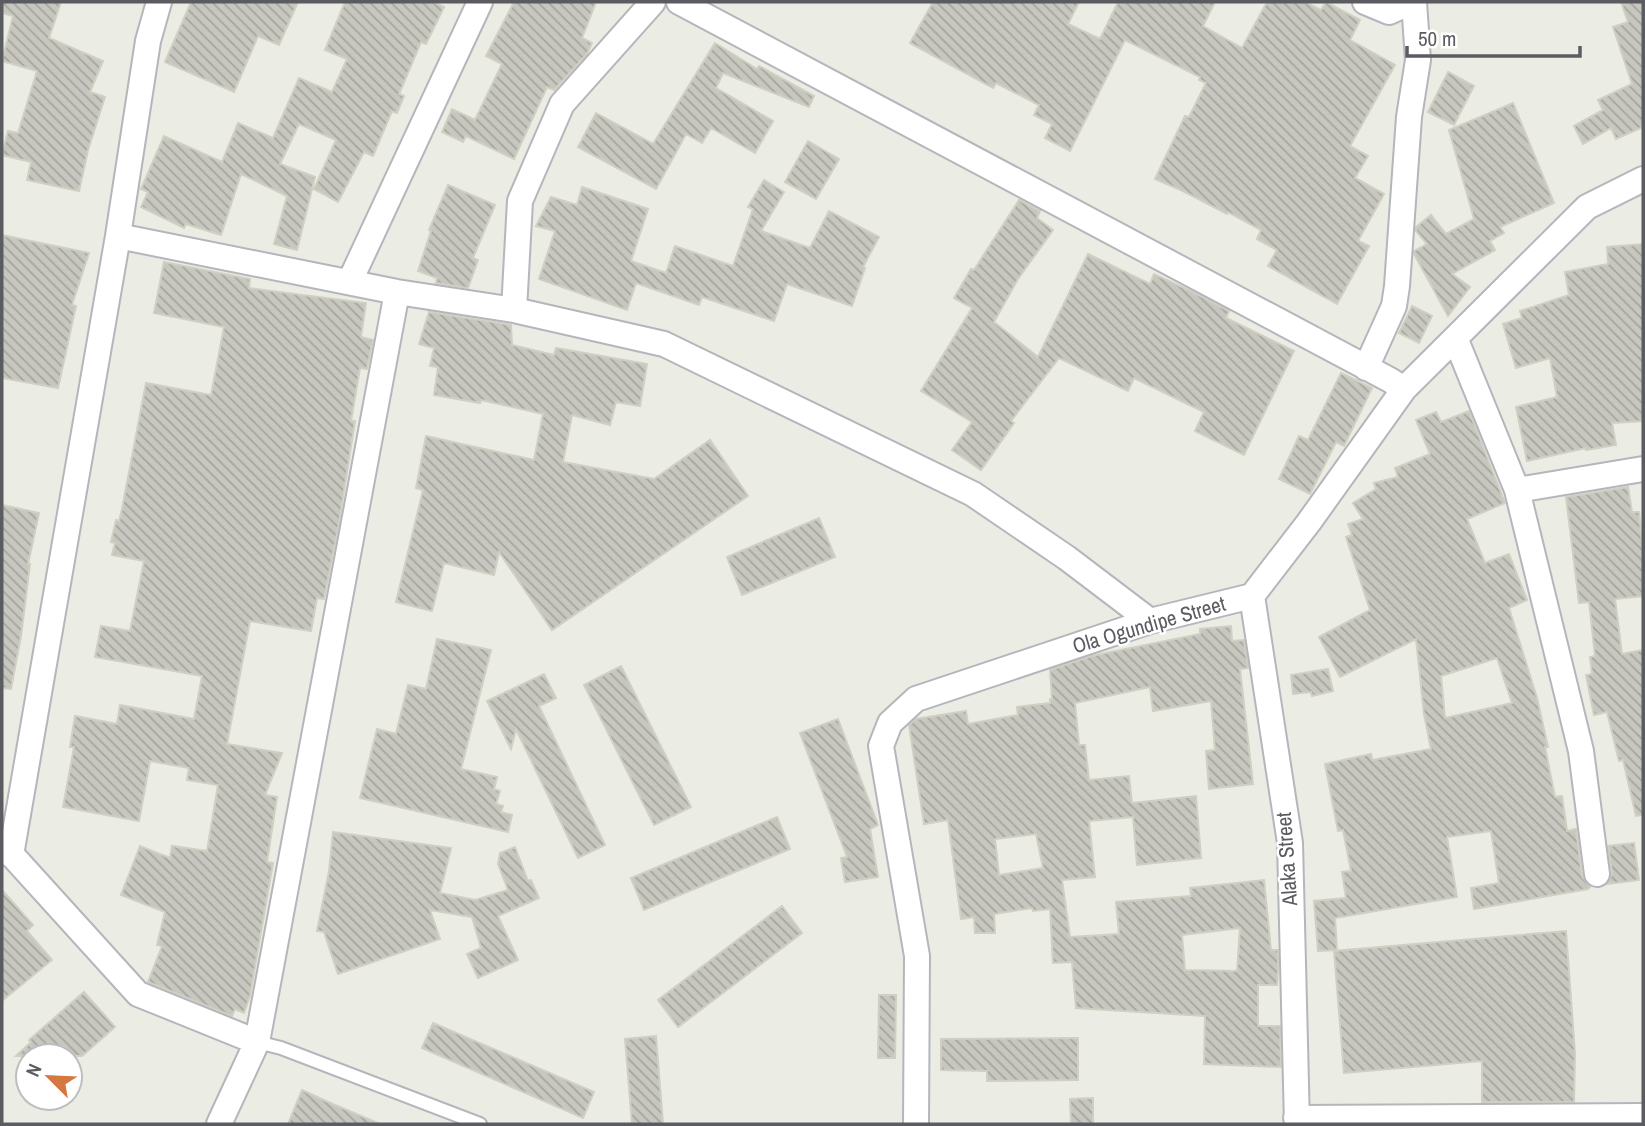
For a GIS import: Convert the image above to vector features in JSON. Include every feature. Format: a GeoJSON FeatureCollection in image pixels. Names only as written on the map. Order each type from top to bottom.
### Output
{"type":"FeatureCollection","features":[{"type":"Feature","properties":{"kind":"street"},"geometry":{"type":"LineString","coordinates":[[159,2],[148,41],[118,236],[6,849],[138,994],[257,1042]]}},
{"type":"Feature","properties":{"kind":"street"},"geometry":{"type":"LineString","coordinates":[[350,281],[480,2]]}},
{"type":"Feature","properties":{"kind":"street"},"geometry":{"type":"LineString","coordinates":[[514,310],[520,201],[562,104],[653,2]]}},
{"type":"Feature","properties":{"kind":"street"},"geometry":{"type":"LineString","coordinates":[[679,2],[1404,389]]}},
{"type":"Feature","properties":{"kind":"street"},"geometry":{"type":"LineString","coordinates":[[1365,2],[1389,12],[1412,2],[1418,60],[1409,117],[1394,306],[1366,368]]}},
{"type":"Feature","properties":{"kind":"street","name":"Ola Ogundipe Street"},"geometry":{"type":"LineString","coordinates":[[916,1124],[917,956],[881,746],[890,723],[916,699],[1150,621],[1252,596],[1309,522],[1404,389],[1587,207],[1643,179]]}},
{"type":"Feature","properties":{"kind":"street"},"geometry":{"type":"LineString","coordinates":[[118,236],[397,292],[514,310],[664,344],[973,494],[1067,558],[1150,621]]}},
{"type":"Feature","properties":{"kind":"street"},"geometry":{"type":"LineString","coordinates":[[219,1124],[257,1042],[397,292]]}},
{"type":"Feature","properties":{"kind":"street"},"geometry":{"type":"LineString","coordinates":[[1456,340],[1517,490],[1581,751],[1597,874]]}},
{"type":"Feature","properties":{"kind":"street"},"geometry":{"type":"LineString","coordinates":[[1517,490],[1643,469]]}},
{"type":"Feature","properties":{"kind":"street","name":"Alaka Street"},"geometry":{"type":"LineString","coordinates":[[1252,596],[1290,843],[1297,1121]]}},
{"type":"Feature","properties":{"kind":"street"},"geometry":{"type":"LineString","coordinates":[[1297,1121],[1643,1116]]}},
{"type":"Feature","properties":{"kind":"lane"},"geometry":{"type":"LineString","coordinates":[[257,1042],[281,1048],[480,1124]]}},
{"type":"Feature","properties":{"kind":"building"},"geometry":{"type":"Polygon","coordinates":[[[2,2],[61,2],[49,38],[103,61],[90,92],[105,97],[88,150],[79,191],[27,180],[31,162],[2,155],[8,131],[18,133],[37,71],[2,61],[13,16],[2,13],[2,2]]]}},
{"type":"Feature","properties":{"kind":"building"},"geometry":{"type":"Polygon","coordinates":[[[191,2],[298,2],[279,45],[258,36],[234,92],[165,62],[191,2]]]}},
{"type":"Feature","properties":{"kind":"building"},"geometry":{"type":"Polygon","coordinates":[[[345,2],[433,2],[444,7],[426,44],[421,42],[399,94],[404,96],[397,113],[392,111],[373,156],[364,152],[338,202],[314,189],[336,140],[299,124],[280,164],[315,177],[297,250],[274,244],[287,196],[241,174],[221,235],[186,224],[184,228],[141,207],[148,192],[141,189],[164,136],[222,162],[238,123],[273,138],[299,78],[332,92],[347,59],[325,50],[345,2]]]}},
{"type":"Feature","properties":{"kind":"building"},"geometry":{"type":"Polygon","coordinates":[[[514,2],[596,2],[582,38],[592,43],[587,54],[554,90],[547,87],[514,159],[466,136],[463,142],[442,132],[452,109],[475,120],[502,64],[486,56],[514,2]]]}},
{"type":"Feature","properties":{"kind":"building"},"geometry":{"type":"Polygon","coordinates":[[[933,2],[1079,2],[1068,24],[1100,39],[1118,2],[1215,2],[1203,26],[1242,48],[1267,2],[1305,2],[1321,10],[1326,2],[1360,20],[1350,40],[1395,65],[1350,146],[1368,156],[1355,178],[1384,194],[1358,241],[1369,246],[1337,304],[1268,266],[1277,250],[1257,239],[1261,230],[1155,179],[1185,116],[1189,117],[1206,83],[1199,80],[1200,77],[1125,40],[1070,151],[1045,138],[1052,124],[1034,115],[1039,105],[996,83],[993,88],[910,43],[933,2]]]}},
{"type":"Feature","properties":{"kind":"building"},"geometry":{"type":"Polygon","coordinates":[[[1621,2],[1643,2],[1643,127],[1616,139],[1611,128],[1583,144],[1574,126],[1603,110],[1598,100],[1632,84],[1613,27],[1628,22],[1621,2]]]}},
{"type":"Feature","properties":{"kind":"building"},"geometry":{"type":"Polygon","coordinates":[[[715,43],[757,69],[759,66],[814,96],[809,107],[723,73],[716,88],[773,121],[755,153],[711,128],[702,143],[686,134],[656,189],[578,147],[596,113],[653,144],[715,43]]]}},
{"type":"Feature","properties":{"kind":"building"},"geometry":{"type":"Polygon","coordinates":[[[1448,72],[1474,86],[1454,125],[1428,112],[1448,72]]]}},
{"type":"Feature","properties":{"kind":"building"},"geometry":{"type":"Polygon","coordinates":[[[1513,103],[1554,203],[1500,227],[1504,233],[1490,241],[1495,250],[1452,274],[1470,287],[1448,316],[1414,254],[1414,251],[1427,244],[1416,231],[1416,227],[1431,215],[1446,234],[1474,219],[1449,130],[1513,103]]]}},
{"type":"Feature","properties":{"kind":"building"},"geometry":{"type":"Polygon","coordinates":[[[808,141],[839,159],[816,199],[785,182],[808,141]]]}},
{"type":"Feature","properties":{"kind":"building"},"geometry":{"type":"Polygon","coordinates":[[[764,180],[784,192],[761,231],[810,248],[829,211],[879,237],[863,267],[865,268],[852,306],[787,284],[774,321],[702,297],[699,305],[636,283],[627,310],[539,279],[555,231],[536,226],[551,197],[577,205],[582,187],[648,209],[631,261],[666,273],[675,246],[733,266],[753,209],[748,207],[764,180]]]}},
{"type":"Feature","properties":{"kind":"building"},"geometry":{"type":"Polygon","coordinates":[[[448,185],[495,205],[473,258],[478,260],[468,288],[436,283],[437,278],[418,271],[431,231],[429,230],[448,185]]]}},
{"type":"Feature","properties":{"kind":"building"},"geometry":{"type":"Polygon","coordinates":[[[1019,200],[1040,211],[1037,218],[1053,230],[1018,279],[994,322],[1038,357],[1088,254],[1150,284],[1154,274],[1193,292],[1229,311],[1226,318],[1294,351],[1244,455],[1195,431],[1204,412],[1134,378],[1128,391],[1059,358],[1011,421],[1014,423],[981,470],[952,450],[972,422],[921,391],[972,308],[954,298],[1019,200]]]}},
{"type":"Feature","properties":{"kind":"building"},"geometry":{"type":"Polygon","coordinates":[[[2,235],[89,253],[72,305],[76,306],[58,388],[2,378],[2,235]]]}},
{"type":"Feature","properties":{"kind":"building"},"geometry":{"type":"Polygon","coordinates":[[[1643,244],[1643,421],[1612,423],[1616,445],[1586,448],[1527,461],[1516,407],[1557,397],[1550,358],[1516,368],[1503,324],[1522,318],[1520,311],[1569,295],[1565,272],[1608,264],[1607,247],[1643,244]]]}},
{"type":"Feature","properties":{"kind":"building"},"geometry":{"type":"Polygon","coordinates":[[[164,262],[250,279],[249,288],[366,303],[361,337],[373,340],[367,369],[360,368],[351,421],[355,421],[339,523],[324,599],[317,598],[311,631],[250,621],[227,744],[282,753],[265,795],[277,797],[267,862],[273,863],[250,996],[244,1013],[235,1009],[232,1016],[148,982],[162,946],[157,945],[165,912],[121,895],[140,846],[170,858],[172,846],[207,851],[218,785],[187,780],[189,768],[150,761],[139,821],[63,807],[74,747],[70,747],[75,716],[117,724],[120,705],[194,719],[202,676],[95,657],[101,626],[130,631],[144,561],[112,555],[115,543],[111,542],[116,520],[119,521],[122,509],[146,383],[211,395],[224,327],[154,313],[164,262]]]}},
{"type":"Feature","properties":{"kind":"building"},"geometry":{"type":"Polygon","coordinates":[[[1412,306],[1432,316],[1419,343],[1399,333],[1412,306]]]}},
{"type":"Feature","properties":{"kind":"building"},"geometry":{"type":"Polygon","coordinates":[[[429,312],[511,325],[512,345],[554,355],[556,348],[647,364],[640,406],[616,402],[610,425],[572,415],[563,462],[654,479],[710,440],[748,496],[552,630],[499,552],[494,575],[444,563],[432,611],[396,602],[423,490],[416,488],[426,436],[534,460],[543,414],[481,400],[480,403],[434,395],[438,367],[430,366],[434,348],[419,344],[429,312]]]}},
{"type":"Feature","properties":{"kind":"building"},"geometry":{"type":"Polygon","coordinates":[[[1341,373],[1372,388],[1344,446],[1336,442],[1310,494],[1279,479],[1299,436],[1308,440],[1341,373]]]}},
{"type":"Feature","properties":{"kind":"building"},"geometry":{"type":"Polygon","coordinates":[[[1469,411],[1505,503],[1467,519],[1485,563],[1509,554],[1527,600],[1509,608],[1537,698],[1555,797],[1562,796],[1567,831],[1576,829],[1582,876],[1590,887],[1474,909],[1471,888],[1499,883],[1491,831],[1447,837],[1457,897],[1335,918],[1337,950],[1318,951],[1314,901],[1346,898],[1342,872],[1351,871],[1343,830],[1338,831],[1325,764],[1371,754],[1372,760],[1431,749],[1424,714],[1416,639],[1340,677],[1319,637],[1370,610],[1346,537],[1352,535],[1348,524],[1363,519],[1353,503],[1376,489],[1374,483],[1398,477],[1395,468],[1430,454],[1416,420],[1436,412],[1441,422],[1469,411]],[[1497,658],[1441,676],[1445,718],[1512,703],[1497,658]]]}},
{"type":"Feature","properties":{"kind":"building"},"geometry":{"type":"Polygon","coordinates":[[[1628,487],[1632,512],[1639,512],[1643,596],[1615,599],[1622,654],[1643,650],[1643,815],[1636,816],[1623,760],[1619,761],[1607,712],[1594,715],[1586,675],[1592,674],[1590,657],[1595,656],[1589,602],[1579,603],[1566,497],[1628,487]]]}},
{"type":"Feature","properties":{"kind":"building"},"geometry":{"type":"Polygon","coordinates":[[[2,505],[39,513],[28,564],[21,636],[11,689],[2,688],[2,505]]]}},
{"type":"Feature","properties":{"kind":"building"},"geometry":{"type":"Polygon","coordinates":[[[819,518],[835,557],[742,595],[727,557],[819,518]]]}},
{"type":"Feature","properties":{"kind":"building"},"geometry":{"type":"Polygon","coordinates":[[[1231,626],[1232,641],[1244,640],[1248,668],[1240,669],[1253,784],[1209,789],[1206,751],[1215,750],[1211,701],[1153,711],[1150,687],[1075,703],[1079,745],[1085,745],[1089,780],[1129,776],[1132,803],[1196,796],[1201,858],[1137,865],[1133,817],[1089,821],[1095,877],[1062,880],[1070,937],[1119,934],[1116,902],[1191,896],[1190,888],[1264,880],[1271,950],[1278,950],[1278,970],[1277,985],[1258,985],[1258,1026],[1280,1026],[1281,1067],[1204,1064],[1205,1016],[1076,1008],[1072,962],[1053,963],[1050,909],[1033,911],[1032,908],[994,914],[995,933],[975,933],[974,917],[961,919],[948,820],[924,824],[909,725],[916,719],[966,711],[968,724],[1018,715],[1017,707],[1050,703],[1050,670],[1091,656],[1200,634],[1200,629],[1231,626]],[[1036,834],[995,839],[999,875],[1043,868],[1036,834]],[[1240,928],[1182,935],[1185,970],[1237,971],[1240,928]]]}},
{"type":"Feature","properties":{"kind":"building"},"geometry":{"type":"Polygon","coordinates":[[[437,639],[491,650],[461,769],[497,777],[494,789],[500,791],[496,804],[503,806],[501,812],[512,815],[508,832],[360,798],[377,729],[396,734],[408,685],[426,689],[437,639]]]}},
{"type":"Feature","properties":{"kind":"building"},"geometry":{"type":"Polygon","coordinates":[[[621,666],[691,807],[654,825],[584,685],[621,666]]]}},
{"type":"Feature","properties":{"kind":"building"},"geometry":{"type":"Polygon","coordinates":[[[1328,669],[1333,691],[1312,696],[1311,692],[1293,694],[1291,675],[1328,669]]]}},
{"type":"Feature","properties":{"kind":"building"},"geometry":{"type":"Polygon","coordinates":[[[544,674],[556,698],[539,706],[605,845],[578,858],[516,729],[511,749],[487,701],[544,674]]]}},
{"type":"Feature","properties":{"kind":"building"},"geometry":{"type":"Polygon","coordinates":[[[838,719],[878,825],[870,829],[878,877],[845,882],[841,858],[847,857],[800,733],[838,719]]]}},
{"type":"Feature","properties":{"kind":"building"},"geometry":{"type":"Polygon","coordinates":[[[777,817],[790,849],[644,910],[631,878],[777,817]]]}},
{"type":"Feature","properties":{"kind":"building"},"geometry":{"type":"Polygon","coordinates":[[[333,832],[451,848],[440,893],[475,900],[508,890],[498,864],[500,853],[515,847],[528,881],[531,880],[539,898],[498,916],[518,960],[478,978],[467,954],[481,948],[472,917],[430,910],[440,939],[338,974],[324,932],[317,931],[329,871],[333,832]]]}},
{"type":"Feature","properties":{"kind":"building"},"geometry":{"type":"Polygon","coordinates":[[[1634,843],[1639,880],[1607,884],[1612,873],[1608,846],[1634,843]]]}},
{"type":"Feature","properties":{"kind":"building"},"geometry":{"type":"Polygon","coordinates":[[[2,890],[33,925],[27,931],[52,960],[2,1001],[2,890]]]}},
{"type":"Feature","properties":{"kind":"building"},"geometry":{"type":"Polygon","coordinates":[[[782,906],[802,933],[678,1027],[658,1000],[782,906]]]}},
{"type":"Feature","properties":{"kind":"building"},"geometry":{"type":"Polygon","coordinates":[[[1566,931],[1575,1053],[1574,1102],[1482,1102],[1482,1061],[1344,1073],[1334,951],[1566,931]]]}},
{"type":"Feature","properties":{"kind":"building"},"geometry":{"type":"Polygon","coordinates":[[[84,992],[115,1027],[84,1054],[84,1042],[29,1040],[84,992]]]}},
{"type":"Feature","properties":{"kind":"building"},"geometry":{"type":"Polygon","coordinates":[[[879,995],[896,995],[895,1058],[878,1058],[879,995]]]}},
{"type":"Feature","properties":{"kind":"building"},"geometry":{"type":"Polygon","coordinates":[[[433,1023],[594,1092],[583,1118],[422,1048],[433,1023]]]}},
{"type":"Feature","properties":{"kind":"building"},"geometry":{"type":"Polygon","coordinates":[[[656,1036],[663,1124],[632,1124],[625,1039],[656,1036]]]}},
{"type":"Feature","properties":{"kind":"building"},"geometry":{"type":"Polygon","coordinates":[[[1078,1038],[1078,1080],[987,1081],[987,1071],[941,1070],[941,1039],[1078,1038]]]}},
{"type":"Feature","properties":{"kind":"building"},"geometry":{"type":"Polygon","coordinates":[[[302,1090],[328,1102],[380,1124],[288,1124],[302,1090]]]}},
{"type":"Feature","properties":{"kind":"building"},"geometry":{"type":"Polygon","coordinates":[[[1093,1098],[1093,1124],[1071,1124],[1070,1099],[1093,1098]]]}}]}
